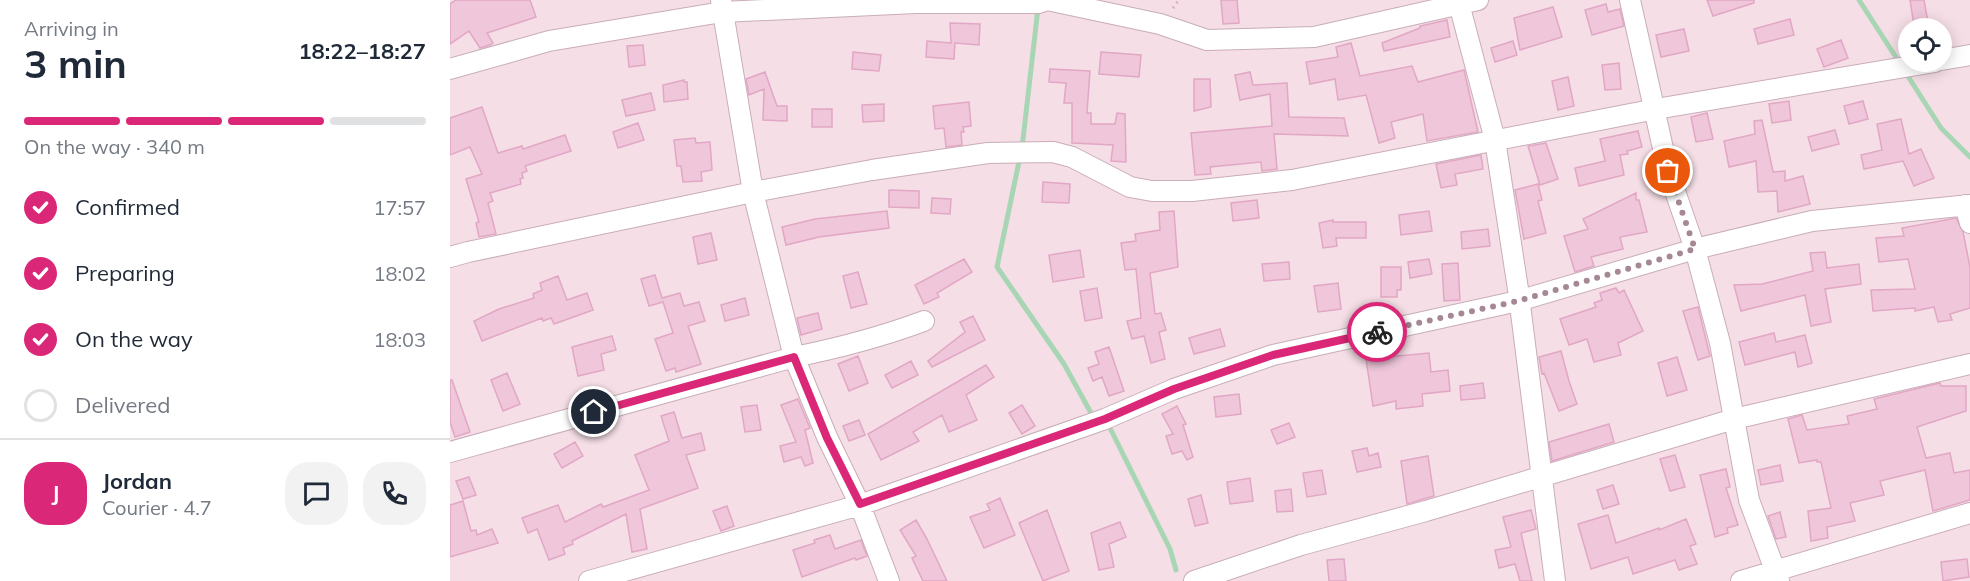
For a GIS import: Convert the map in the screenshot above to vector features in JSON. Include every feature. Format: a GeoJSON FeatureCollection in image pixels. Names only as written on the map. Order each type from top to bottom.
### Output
{"type":"FeatureCollection","features":[{"type":"Feature","properties":{"kind":"street"},"geometry":{"type":"LineString","coordinates":[[1630,0],[1668,171],[1695,249],[1720,344],[1749,500],[1777,576]]}},
{"type":"Feature","properties":{"kind":"street"},"geometry":{"type":"LineString","coordinates":[[450,69],[549,42],[721,6],[1039,1],[1160,24],[1207,40],[1314,37],[1465,2],[1495,140],[1556,581]]}},
{"type":"Feature","properties":{"kind":"street"},"geometry":{"type":"LineString","coordinates":[[721,6],[753,192],[794,357],[827,438],[860,504],[889,581]]}},
{"type":"Feature","properties":{"kind":"street"},"geometry":{"type":"LineString","coordinates":[[1952,58],[1970,55]]}},
{"type":"Feature","properties":{"kind":"street"},"geometry":{"type":"LineString","coordinates":[[450,257],[753,192],[884,168],[988,153],[1053,152],[1072,157],[1130,187],[1152,191],[1192,191],[1292,180],[1656,109],[1898,68]]}},
{"type":"Feature","properties":{"kind":"street"},"geometry":{"type":"LineString","coordinates":[[589,581],[860,504],[1105,419],[1174,389],[1273,355],[1518,301],[1695,249],[1812,221],[1968,211]]}},
{"type":"Feature","properties":{"kind":"street"},"geometry":{"type":"LineString","coordinates":[[450,452],[794,357],[882,336],[924,321]]}},
{"type":"Feature","properties":{"kind":"street"},"geometry":{"type":"LineString","coordinates":[[1194,581],[1301,545],[1734,419],[1970,364]]}},
{"type":"Feature","properties":{"kind":"street"},"geometry":{"type":"LineString","coordinates":[[1741,581],[1777,576],[1970,513]]}},
{"type":"Feature","properties":{"kind":"shaded area"},"geometry":{"type":"Polygon","coordinates":[[[450,0],[1970,0],[1970,581],[450,581],[450,0]]]}},
{"type":"Feature","properties":{"kind":"building"},"geometry":{"type":"Polygon","coordinates":[[[456,0],[530,0],[536,17],[487,33],[493,43],[490,45],[480,48],[469,31],[450,44],[450,4],[456,0]]]}},
{"type":"Feature","properties":{"kind":"building"},"geometry":{"type":"Polygon","coordinates":[[[1221,0],[1237,0],[1239,23],[1223,24],[1221,0]]]}},
{"type":"Feature","properties":{"kind":"building"},"geometry":{"type":"Polygon","coordinates":[[[1707,0],[1754,0],[1754,3],[1713,16],[1707,0]]]}},
{"type":"Feature","properties":{"kind":"building"},"geometry":{"type":"Polygon","coordinates":[[[1910,0],[1924,0],[1927,18],[1913,18],[1910,0]]]}},
{"type":"Feature","properties":{"kind":"building"},"geometry":{"type":"Polygon","coordinates":[[[1606,4],[1608,12],[1620,9],[1624,26],[1592,35],[1585,10],[1606,4]]]}},
{"type":"Feature","properties":{"kind":"building"},"geometry":{"type":"Polygon","coordinates":[[[1553,7],[1562,37],[1520,50],[1514,18],[1553,7]]]}},
{"type":"Feature","properties":{"kind":"building"},"geometry":{"type":"Polygon","coordinates":[[[1790,19],[1794,35],[1758,44],[1754,29],[1790,19]]]}},
{"type":"Feature","properties":{"kind":"building"},"geometry":{"type":"Polygon","coordinates":[[[1447,20],[1450,37],[1384,51],[1382,43],[1420,28],[1420,26],[1447,20]]]}},
{"type":"Feature","properties":{"kind":"building"},"geometry":{"type":"Polygon","coordinates":[[[950,23],[980,24],[979,45],[955,43],[954,59],[926,57],[927,41],[951,43],[950,23]]]}},
{"type":"Feature","properties":{"kind":"building"},"geometry":{"type":"Polygon","coordinates":[[[1684,29],[1689,51],[1661,57],[1656,35],[1684,29]]]}},
{"type":"Feature","properties":{"kind":"building"},"geometry":{"type":"Polygon","coordinates":[[[1841,40],[1848,58],[1824,67],[1817,49],[1841,40]]]}},
{"type":"Feature","properties":{"kind":"building"},"geometry":{"type":"Polygon","coordinates":[[[1513,41],[1517,55],[1495,62],[1491,48],[1513,41]]]}},
{"type":"Feature","properties":{"kind":"building"},"geometry":{"type":"Polygon","coordinates":[[[1351,43],[1360,76],[1412,66],[1418,82],[1464,70],[1478,132],[1427,141],[1423,114],[1391,122],[1395,138],[1379,143],[1366,95],[1338,100],[1335,79],[1310,84],[1306,62],[1338,57],[1336,47],[1351,43]]]}},
{"type":"Feature","properties":{"kind":"building"},"geometry":{"type":"Polygon","coordinates":[[[643,45],[645,65],[629,67],[627,46],[643,45]]]}},
{"type":"Feature","properties":{"kind":"building"},"geometry":{"type":"Polygon","coordinates":[[[853,52],[881,55],[879,71],[852,69],[853,52]]]}},
{"type":"Feature","properties":{"kind":"building"},"geometry":{"type":"Polygon","coordinates":[[[1101,52],[1141,55],[1139,77],[1099,74],[1101,52]]]}},
{"type":"Feature","properties":{"kind":"building"},"geometry":{"type":"Polygon","coordinates":[[[1619,63],[1621,89],[1605,90],[1602,65],[1619,63]]]}},
{"type":"Feature","properties":{"kind":"building"},"geometry":{"type":"Polygon","coordinates":[[[1050,69],[1090,71],[1087,113],[1091,113],[1091,124],[1115,124],[1117,113],[1125,114],[1126,162],[1111,161],[1113,145],[1072,143],[1072,103],[1064,103],[1066,83],[1049,82],[1050,69]]]}},
{"type":"Feature","properties":{"kind":"building"},"geometry":{"type":"Polygon","coordinates":[[[765,72],[777,106],[787,106],[787,121],[763,120],[764,89],[749,95],[746,79],[765,72]]]}},
{"type":"Feature","properties":{"kind":"building"},"geometry":{"type":"Polygon","coordinates":[[[1250,72],[1253,85],[1287,83],[1289,117],[1344,118],[1348,136],[1274,134],[1277,169],[1262,171],[1261,162],[1210,167],[1211,174],[1195,175],[1191,133],[1272,126],[1270,94],[1240,100],[1235,75],[1250,72]]]}},
{"type":"Feature","properties":{"kind":"building"},"geometry":{"type":"Polygon","coordinates":[[[1568,77],[1574,106],[1558,110],[1552,81],[1568,77]]]}},
{"type":"Feature","properties":{"kind":"building"},"geometry":{"type":"Polygon","coordinates":[[[1194,79],[1210,79],[1211,107],[1194,111],[1194,79]]]}},
{"type":"Feature","properties":{"kind":"building"},"geometry":{"type":"Polygon","coordinates":[[[684,80],[687,82],[688,99],[664,102],[663,85],[684,80]]]}},
{"type":"Feature","properties":{"kind":"building"},"geometry":{"type":"Polygon","coordinates":[[[651,93],[655,110],[626,116],[622,100],[651,93]]]}},
{"type":"Feature","properties":{"kind":"building"},"geometry":{"type":"Polygon","coordinates":[[[1789,101],[1791,120],[1772,123],[1769,104],[1789,101]]]}},
{"type":"Feature","properties":{"kind":"building"},"geometry":{"type":"Polygon","coordinates":[[[1863,101],[1868,119],[1849,124],[1844,106],[1863,101]]]}},
{"type":"Feature","properties":{"kind":"building"},"geometry":{"type":"Polygon","coordinates":[[[969,102],[971,126],[963,127],[962,145],[946,147],[944,128],[935,129],[933,106],[969,102]]]}},
{"type":"Feature","properties":{"kind":"building"},"geometry":{"type":"Polygon","coordinates":[[[884,104],[884,121],[863,122],[862,105],[884,104]]]}},
{"type":"Feature","properties":{"kind":"building"},"geometry":{"type":"Polygon","coordinates":[[[482,107],[498,153],[522,146],[523,149],[565,135],[571,151],[525,166],[527,171],[522,173],[521,184],[490,193],[493,201],[488,203],[496,234],[479,237],[476,223],[479,222],[466,179],[482,174],[470,147],[450,155],[450,118],[482,107]]]}},
{"type":"Feature","properties":{"kind":"building"},"geometry":{"type":"Polygon","coordinates":[[[812,109],[832,109],[832,127],[812,127],[812,109]]]}},
{"type":"Feature","properties":{"kind":"building"},"geometry":{"type":"Polygon","coordinates":[[[1707,113],[1713,139],[1696,142],[1691,117],[1707,113]]]}},
{"type":"Feature","properties":{"kind":"building"},"geometry":{"type":"Polygon","coordinates":[[[1901,119],[1909,154],[1921,149],[1934,178],[1914,186],[1903,161],[1864,169],[1861,155],[1882,150],[1877,124],[1901,119]]]}},
{"type":"Feature","properties":{"kind":"building"},"geometry":{"type":"Polygon","coordinates":[[[1762,120],[1773,172],[1785,171],[1785,181],[1803,176],[1810,204],[1778,212],[1777,191],[1758,192],[1756,161],[1729,167],[1724,141],[1755,134],[1754,121],[1762,120]]]}},
{"type":"Feature","properties":{"kind":"building"},"geometry":{"type":"Polygon","coordinates":[[[638,123],[644,140],[618,148],[613,132],[638,123]]]}},
{"type":"Feature","properties":{"kind":"building"},"geometry":{"type":"Polygon","coordinates":[[[1835,130],[1839,144],[1812,151],[1808,137],[1835,130]]]}},
{"type":"Feature","properties":{"kind":"building"},"geometry":{"type":"Polygon","coordinates":[[[1638,131],[1642,147],[1620,155],[1624,175],[1579,186],[1575,168],[1605,161],[1600,139],[1638,131]]]}},
{"type":"Feature","properties":{"kind":"building"},"geometry":{"type":"Polygon","coordinates":[[[695,138],[696,143],[710,142],[712,170],[701,172],[702,181],[683,182],[681,166],[677,166],[674,140],[695,138]]]}},
{"type":"Feature","properties":{"kind":"building"},"geometry":{"type":"Polygon","coordinates":[[[1546,143],[1558,179],[1540,185],[1528,146],[1546,143]]]}},
{"type":"Feature","properties":{"kind":"building"},"geometry":{"type":"Polygon","coordinates":[[[1481,155],[1483,169],[1455,174],[1457,185],[1441,188],[1436,164],[1481,155]]]}},
{"type":"Feature","properties":{"kind":"building"},"geometry":{"type":"Polygon","coordinates":[[[1043,182],[1070,184],[1069,203],[1042,202],[1043,182]]]}},
{"type":"Feature","properties":{"kind":"building"},"geometry":{"type":"Polygon","coordinates":[[[1538,184],[1542,200],[1538,201],[1546,233],[1524,239],[1515,190],[1538,184]]]}},
{"type":"Feature","properties":{"kind":"building"},"geometry":{"type":"Polygon","coordinates":[[[889,190],[919,191],[919,208],[889,207],[889,190]]]}},
{"type":"Feature","properties":{"kind":"building"},"geometry":{"type":"Polygon","coordinates":[[[1636,193],[1636,200],[1639,200],[1647,232],[1620,237],[1623,249],[1591,257],[1594,266],[1575,272],[1564,236],[1588,229],[1583,219],[1636,193]]]}},
{"type":"Feature","properties":{"kind":"building"},"geometry":{"type":"Polygon","coordinates":[[[932,198],[951,199],[950,214],[931,213],[932,198]]]}},
{"type":"Feature","properties":{"kind":"building"},"geometry":{"type":"Polygon","coordinates":[[[1257,200],[1259,218],[1233,221],[1231,203],[1257,200]]]}},
{"type":"Feature","properties":{"kind":"building"},"geometry":{"type":"Polygon","coordinates":[[[887,211],[889,228],[819,237],[786,245],[782,227],[815,219],[887,211]]]}},
{"type":"Feature","properties":{"kind":"building"},"geometry":{"type":"Polygon","coordinates":[[[1174,211],[1178,267],[1150,273],[1155,314],[1161,313],[1166,330],[1159,332],[1165,359],[1151,363],[1144,336],[1132,339],[1127,321],[1141,318],[1136,269],[1125,270],[1121,243],[1136,241],[1135,234],[1160,230],[1159,212],[1174,211]]]}},
{"type":"Feature","properties":{"kind":"building"},"geometry":{"type":"Polygon","coordinates":[[[1429,211],[1432,231],[1401,235],[1399,215],[1429,211]]]}},
{"type":"Feature","properties":{"kind":"building"},"geometry":{"type":"Polygon","coordinates":[[[1956,218],[1963,232],[1970,267],[1970,308],[1950,314],[1952,320],[1938,322],[1934,307],[1915,311],[1915,308],[1873,311],[1871,290],[1915,289],[1908,259],[1879,262],[1876,238],[1904,236],[1902,228],[1956,218]]]}},
{"type":"Feature","properties":{"kind":"building"},"geometry":{"type":"Polygon","coordinates":[[[1333,220],[1333,222],[1366,222],[1366,238],[1336,238],[1337,246],[1323,248],[1319,223],[1333,220]]]}},
{"type":"Feature","properties":{"kind":"building"},"geometry":{"type":"Polygon","coordinates":[[[1488,229],[1490,246],[1462,249],[1461,232],[1488,229]]]}},
{"type":"Feature","properties":{"kind":"building"},"geometry":{"type":"Polygon","coordinates":[[[711,233],[717,260],[698,264],[693,237],[711,233]]]}},
{"type":"Feature","properties":{"kind":"building"},"geometry":{"type":"Polygon","coordinates":[[[1080,250],[1084,277],[1053,282],[1049,255],[1080,250]]]}},
{"type":"Feature","properties":{"kind":"building"},"geometry":{"type":"Polygon","coordinates":[[[1825,252],[1827,268],[1859,264],[1861,284],[1825,289],[1831,322],[1811,326],[1805,295],[1741,311],[1734,285],[1762,284],[1813,271],[1810,253],[1825,252]]]}},
{"type":"Feature","properties":{"kind":"building"},"geometry":{"type":"Polygon","coordinates":[[[964,259],[972,272],[937,293],[939,297],[924,304],[915,285],[964,259]]]}},
{"type":"Feature","properties":{"kind":"building"},"geometry":{"type":"Polygon","coordinates":[[[1429,259],[1432,274],[1410,278],[1408,262],[1429,259]]]}},
{"type":"Feature","properties":{"kind":"building"},"geometry":{"type":"Polygon","coordinates":[[[1289,262],[1290,279],[1264,281],[1262,264],[1289,262]]]}},
{"type":"Feature","properties":{"kind":"building"},"geometry":{"type":"Polygon","coordinates":[[[1458,263],[1460,300],[1444,301],[1442,264],[1458,263]]]}},
{"type":"Feature","properties":{"kind":"building"},"geometry":{"type":"Polygon","coordinates":[[[1381,267],[1401,267],[1401,290],[1397,290],[1397,297],[1381,297],[1381,267]]]}},
{"type":"Feature","properties":{"kind":"building"},"geometry":{"type":"Polygon","coordinates":[[[858,272],[867,304],[851,308],[843,276],[858,272]]]}},
{"type":"Feature","properties":{"kind":"building"},"geometry":{"type":"Polygon","coordinates":[[[655,275],[662,298],[680,293],[684,306],[699,302],[705,321],[688,326],[701,364],[676,372],[675,368],[666,371],[655,339],[673,333],[663,302],[649,306],[641,279],[655,275]]]}},
{"type":"Feature","properties":{"kind":"building"},"geometry":{"type":"Polygon","coordinates":[[[558,276],[567,300],[587,293],[593,310],[554,324],[551,318],[543,321],[542,318],[482,341],[474,321],[499,309],[534,298],[533,294],[542,290],[540,283],[558,276]]]}},
{"type":"Feature","properties":{"kind":"building"},"geometry":{"type":"Polygon","coordinates":[[[1338,283],[1341,309],[1318,312],[1314,286],[1338,283]]]}},
{"type":"Feature","properties":{"kind":"building"},"geometry":{"type":"Polygon","coordinates":[[[1097,288],[1102,318],[1085,321],[1080,291],[1097,288]]]}},
{"type":"Feature","properties":{"kind":"building"},"geometry":{"type":"Polygon","coordinates":[[[1616,288],[1619,293],[1624,290],[1643,331],[1618,343],[1621,355],[1594,362],[1587,339],[1569,345],[1560,319],[1596,307],[1594,303],[1602,300],[1600,293],[1616,288]]]}},
{"type":"Feature","properties":{"kind":"building"},"geometry":{"type":"Polygon","coordinates":[[[745,298],[749,315],[725,321],[721,305],[745,298]]]}},
{"type":"Feature","properties":{"kind":"building"},"geometry":{"type":"Polygon","coordinates":[[[1698,307],[1710,356],[1698,360],[1683,311],[1698,307]]]}},
{"type":"Feature","properties":{"kind":"building"},"geometry":{"type":"Polygon","coordinates":[[[818,313],[822,329],[801,335],[797,318],[818,313]]]}},
{"type":"Feature","properties":{"kind":"building"},"geometry":{"type":"Polygon","coordinates":[[[973,316],[985,340],[932,367],[928,361],[965,332],[960,322],[973,316]]]}},
{"type":"Feature","properties":{"kind":"building"},"geometry":{"type":"Polygon","coordinates":[[[1220,329],[1225,346],[1194,354],[1189,338],[1220,329]]]}},
{"type":"Feature","properties":{"kind":"building"},"geometry":{"type":"Polygon","coordinates":[[[1774,333],[1776,342],[1805,335],[1812,363],[1798,367],[1795,352],[1745,365],[1739,342],[1774,333]]]}},
{"type":"Feature","properties":{"kind":"building"},"geometry":{"type":"Polygon","coordinates":[[[612,336],[616,350],[601,354],[604,370],[578,376],[572,347],[612,336]]]}},
{"type":"Feature","properties":{"kind":"building"},"geometry":{"type":"Polygon","coordinates":[[[1109,347],[1124,391],[1109,396],[1102,377],[1093,381],[1088,368],[1099,364],[1095,352],[1109,347]]]}},
{"type":"Feature","properties":{"kind":"building"},"geometry":{"type":"Polygon","coordinates":[[[1561,351],[1577,404],[1559,411],[1544,373],[1542,374],[1539,357],[1561,351]]]}},
{"type":"Feature","properties":{"kind":"building"},"geometry":{"type":"Polygon","coordinates":[[[1429,353],[1431,372],[1448,370],[1450,391],[1422,394],[1423,406],[1396,409],[1396,401],[1373,406],[1366,359],[1429,353]]]}},
{"type":"Feature","properties":{"kind":"building"},"geometry":{"type":"Polygon","coordinates":[[[858,356],[868,383],[849,391],[838,364],[858,356]]]}},
{"type":"Feature","properties":{"kind":"building"},"geometry":{"type":"Polygon","coordinates":[[[1677,357],[1687,390],[1667,396],[1658,363],[1677,357]]]}},
{"type":"Feature","properties":{"kind":"building"},"geometry":{"type":"Polygon","coordinates":[[[911,361],[918,375],[892,388],[885,375],[911,361]]]}},
{"type":"Feature","properties":{"kind":"building"},"geometry":{"type":"Polygon","coordinates":[[[986,365],[994,377],[966,395],[977,420],[949,432],[942,415],[913,432],[919,441],[881,460],[868,434],[986,365]]]}},
{"type":"Feature","properties":{"kind":"building"},"geometry":{"type":"Polygon","coordinates":[[[507,373],[520,404],[503,411],[491,380],[507,373]]]}},
{"type":"Feature","properties":{"kind":"building"},"geometry":{"type":"Polygon","coordinates":[[[450,380],[452,380],[470,432],[455,437],[450,422],[450,380]]]}},
{"type":"Feature","properties":{"kind":"building"},"geometry":{"type":"Polygon","coordinates":[[[1483,383],[1485,398],[1461,400],[1460,386],[1483,383]]]}},
{"type":"Feature","properties":{"kind":"building"},"geometry":{"type":"Polygon","coordinates":[[[1940,383],[1941,386],[1966,386],[1966,411],[1917,427],[1926,458],[1950,453],[1954,473],[1970,470],[1970,500],[1933,511],[1925,470],[1880,481],[1884,495],[1850,503],[1855,521],[1827,527],[1828,538],[1811,541],[1808,511],[1831,508],[1821,462],[1817,460],[1799,463],[1788,419],[1802,415],[1807,430],[1849,424],[1847,416],[1877,409],[1874,399],[1940,383]]]}},
{"type":"Feature","properties":{"kind":"building"},"geometry":{"type":"Polygon","coordinates":[[[1239,394],[1241,414],[1216,417],[1214,397],[1239,394]]]}},
{"type":"Feature","properties":{"kind":"building"},"geometry":{"type":"Polygon","coordinates":[[[798,399],[810,428],[805,430],[813,463],[805,466],[801,457],[784,462],[780,446],[796,442],[781,405],[798,399]]]}},
{"type":"Feature","properties":{"kind":"building"},"geometry":{"type":"Polygon","coordinates":[[[757,405],[761,430],[745,432],[741,407],[757,405]]]}},
{"type":"Feature","properties":{"kind":"building"},"geometry":{"type":"Polygon","coordinates":[[[1022,405],[1035,426],[1022,434],[1009,413],[1022,405]]]}},
{"type":"Feature","properties":{"kind":"building"},"geometry":{"type":"Polygon","coordinates":[[[1177,406],[1186,424],[1183,425],[1193,457],[1187,460],[1182,451],[1172,454],[1166,436],[1173,434],[1162,414],[1177,406]]]}},
{"type":"Feature","properties":{"kind":"building"},"geometry":{"type":"Polygon","coordinates":[[[674,412],[682,438],[701,433],[705,450],[686,455],[698,488],[640,509],[647,549],[632,552],[626,514],[572,541],[573,544],[563,548],[565,554],[549,560],[537,529],[528,533],[522,518],[558,505],[565,522],[601,504],[603,507],[649,490],[635,455],[669,441],[661,416],[674,412]]]}},
{"type":"Feature","properties":{"kind":"building"},"geometry":{"type":"Polygon","coordinates":[[[859,420],[865,435],[849,441],[843,426],[859,420]]]}},
{"type":"Feature","properties":{"kind":"building"},"geometry":{"type":"Polygon","coordinates":[[[1289,423],[1295,437],[1277,444],[1271,430],[1289,423]]]}},
{"type":"Feature","properties":{"kind":"building"},"geometry":{"type":"Polygon","coordinates":[[[1609,424],[1614,442],[1552,461],[1549,442],[1609,424]]]}},
{"type":"Feature","properties":{"kind":"building"},"geometry":{"type":"Polygon","coordinates":[[[575,442],[583,456],[562,468],[554,454],[575,442]]]}},
{"type":"Feature","properties":{"kind":"building"},"geometry":{"type":"Polygon","coordinates":[[[1367,448],[1369,456],[1378,453],[1381,467],[1357,472],[1352,451],[1367,448]]]}},
{"type":"Feature","properties":{"kind":"building"},"geometry":{"type":"Polygon","coordinates":[[[1675,455],[1685,487],[1670,491],[1660,459],[1675,455]]]}},
{"type":"Feature","properties":{"kind":"building"},"geometry":{"type":"Polygon","coordinates":[[[1428,456],[1434,496],[1407,504],[1401,461],[1428,456]]]}},
{"type":"Feature","properties":{"kind":"building"},"geometry":{"type":"Polygon","coordinates":[[[1780,465],[1783,481],[1761,485],[1758,470],[1780,465]]]}},
{"type":"Feature","properties":{"kind":"building"},"geometry":{"type":"Polygon","coordinates":[[[1726,469],[1730,487],[1726,488],[1738,525],[1727,528],[1728,533],[1715,537],[1700,475],[1726,469]]]}},
{"type":"Feature","properties":{"kind":"building"},"geometry":{"type":"Polygon","coordinates":[[[1322,470],[1326,494],[1307,497],[1303,473],[1322,470]]]}},
{"type":"Feature","properties":{"kind":"building"},"geometry":{"type":"Polygon","coordinates":[[[469,477],[476,495],[463,499],[456,481],[469,477]]]}},
{"type":"Feature","properties":{"kind":"building"},"geometry":{"type":"Polygon","coordinates":[[[1250,478],[1253,501],[1230,504],[1227,482],[1250,478]]]}},
{"type":"Feature","properties":{"kind":"building"},"geometry":{"type":"Polygon","coordinates":[[[1613,485],[1619,504],[1603,509],[1597,490],[1613,485]]]}},
{"type":"Feature","properties":{"kind":"building"},"geometry":{"type":"Polygon","coordinates":[[[1291,489],[1293,511],[1277,512],[1275,491],[1291,489]]]}},
{"type":"Feature","properties":{"kind":"building"},"geometry":{"type":"Polygon","coordinates":[[[1201,495],[1208,523],[1195,526],[1188,499],[1201,495]]]}},
{"type":"Feature","properties":{"kind":"building"},"geometry":{"type":"Polygon","coordinates":[[[1000,498],[1015,535],[984,548],[970,517],[990,510],[987,504],[1000,498]]]}},
{"type":"Feature","properties":{"kind":"building"},"geometry":{"type":"Polygon","coordinates":[[[463,501],[471,531],[476,530],[477,535],[492,529],[498,543],[450,557],[450,505],[463,501]]]}},
{"type":"Feature","properties":{"kind":"building"},"geometry":{"type":"Polygon","coordinates":[[[727,506],[734,526],[721,531],[713,511],[727,506]]]}},
{"type":"Feature","properties":{"kind":"building"},"geometry":{"type":"Polygon","coordinates":[[[1047,510],[1069,571],[1043,581],[1019,523],[1047,510]]]}},
{"type":"Feature","properties":{"kind":"building"},"geometry":{"type":"Polygon","coordinates":[[[1531,510],[1536,529],[1521,533],[1532,581],[1520,581],[1515,564],[1499,568],[1495,550],[1511,547],[1503,517],[1531,510]]]}},
{"type":"Feature","properties":{"kind":"building"},"geometry":{"type":"Polygon","coordinates":[[[1780,512],[1786,537],[1776,539],[1768,516],[1780,512]]]}},
{"type":"Feature","properties":{"kind":"building"},"geometry":{"type":"Polygon","coordinates":[[[1608,515],[1616,543],[1686,519],[1696,544],[1690,546],[1697,564],[1679,570],[1675,560],[1633,574],[1628,557],[1591,569],[1578,524],[1608,515]]]}},
{"type":"Feature","properties":{"kind":"building"},"geometry":{"type":"Polygon","coordinates":[[[916,520],[947,581],[923,581],[912,558],[916,556],[900,530],[916,520]]]}},
{"type":"Feature","properties":{"kind":"building"},"geometry":{"type":"Polygon","coordinates":[[[1120,522],[1126,537],[1109,544],[1114,567],[1099,570],[1091,533],[1120,522]]]}},
{"type":"Feature","properties":{"kind":"building"},"geometry":{"type":"Polygon","coordinates":[[[830,535],[835,549],[861,540],[867,556],[802,577],[793,550],[830,535]]]}},
{"type":"Feature","properties":{"kind":"building"},"geometry":{"type":"Polygon","coordinates":[[[1344,559],[1346,581],[1329,581],[1327,560],[1344,559]]]}},
{"type":"Feature","properties":{"kind":"building"},"geometry":{"type":"Polygon","coordinates":[[[1967,559],[1969,577],[1943,581],[1941,562],[1967,559]]]}},
{"type":"Feature","properties":{"kind":"waterway"},"geometry":{"type":"LineString","coordinates":[[1859,0],[1898,60]]}},
{"type":"Feature","properties":{"kind":"waterway"},"geometry":{"type":"LineString","coordinates":[[1022,148],[1038,8]]}},
{"type":"Feature","properties":{"kind":"waterway"},"geometry":{"type":"LineString","coordinates":[[1905,72],[1941,128],[1970,157]]}},
{"type":"Feature","properties":{"kind":"waterway"},"geometry":{"type":"LineString","coordinates":[[1020,157],[997,267],[1064,364],[1091,413]]}},
{"type":"Feature","properties":{"kind":"waterway"},"geometry":{"type":"LineString","coordinates":[[1111,430],[1170,549],[1176,570]]}},
{"type":"Feature","properties":{"kind":"way so far"},"geometry":{"type":"LineString","coordinates":[[1377,332],[1518,301],[1695,249],[1668,171]]}},
{"type":"Feature","properties":{"kind":"route"},"geometry":{"type":"LineString","coordinates":[[594,412],[794,357],[827,438],[860,504],[1105,419],[1174,389],[1273,355],[1377,332]]}}]}
